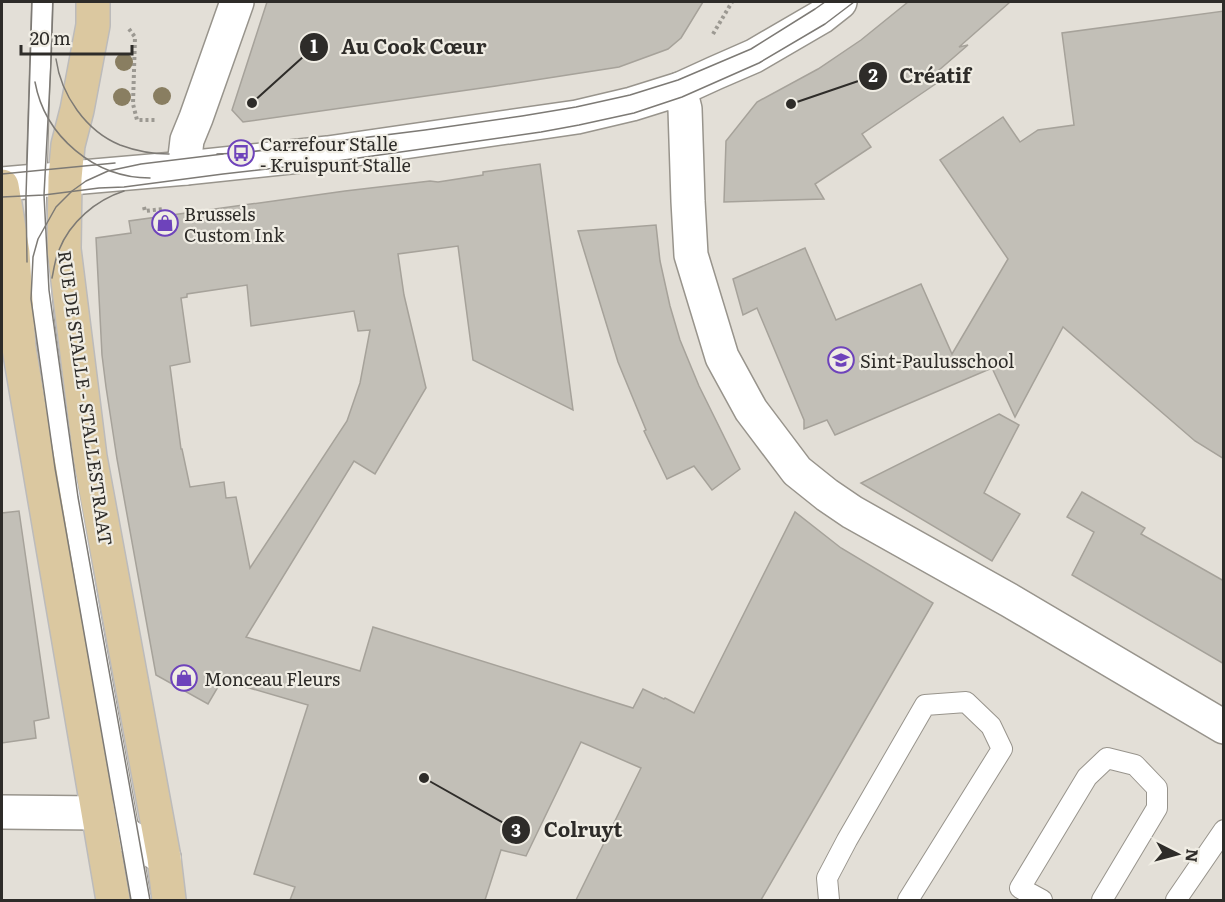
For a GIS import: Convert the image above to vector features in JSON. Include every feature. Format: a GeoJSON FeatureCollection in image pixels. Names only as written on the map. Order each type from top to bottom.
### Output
{"type":"FeatureCollection","features":[{"type":"Feature","properties":{"kind":"main road","name":"RUE DE STALLE - STALLESTRAAT"},"geometry":{"type":"LineString","coordinates":[[93,2],[93,26],[77,110],[68,145],[51,180],[64,249],[90,457],[164,858],[169,900]]}},
{"type":"Feature","properties":{"kind":"main road"},"geometry":{"type":"LineString","coordinates":[[2,185],[13,253],[19,348],[113,900]]}},
{"type":"Feature","properties":{"kind":"street"},"geometry":{"type":"LineString","coordinates":[[186,168],[187,140],[237,2]]}},
{"type":"Feature","properties":{"kind":"street"},"geometry":{"type":"LineString","coordinates":[[2,185],[328,153],[558,120],[632,104],[680,89],[754,56],[824,7]]}},
{"type":"Feature","properties":{"kind":"street"},"geometry":{"type":"LineString","coordinates":[[680,89],[685,109],[691,255],[722,357],[751,410],[797,471],[852,512],[1009,600],[1224,727]]}},
{"type":"Feature","properties":{"kind":"street"},"geometry":{"type":"LineString","coordinates":[[2,812],[99,813],[130,837],[164,858]]}},
{"type":"Feature","properties":{"kind":"lane","name":"RUE DE STALLE - STALLESTRAAT"},"geometry":{"type":"LineString","coordinates":[[42,2],[51,180],[38,264],[44,321],[64,466],[141,900]]}},
{"type":"Feature","properties":{"kind":"lane"},"geometry":{"type":"LineString","coordinates":[[829,900],[827,878],[925,705],[966,702],[991,726],[1002,749],[908,900]]}},
{"type":"Feature","properties":{"kind":"lane"},"geometry":{"type":"LineString","coordinates":[[1042,900],[1020,888],[1087,777],[1107,758],[1135,765],[1157,788],[1157,808],[1102,900]]}},
{"type":"Feature","properties":{"kind":"lane"},"geometry":{"type":"LineString","coordinates":[[1176,900],[1224,830]]}},
{"type":"Feature","properties":{"kind":"path"},"geometry":{"type":"LineString","coordinates":[[708,42],[732,2]]}},
{"type":"Feature","properties":{"kind":"path"},"geometry":{"type":"LineString","coordinates":[[127,25],[135,37],[133,104],[137,120],[160,120]]}},
{"type":"Feature","properties":{"kind":"building"},"geometry":{"type":"Polygon","coordinates":[[[267,2],[703,2],[681,38],[668,49],[619,67],[243,122],[232,110],[267,2]]]}},
{"type":"Feature","properties":{"kind":"building"},"geometry":{"type":"Polygon","coordinates":[[[908,2],[1010,2],[959,47],[968,45],[931,77],[937,83],[862,134],[871,147],[815,184],[824,199],[724,202],[726,141],[757,102],[818,69],[861,40],[908,2]]]}},
{"type":"Feature","properties":{"kind":"building"},"geometry":{"type":"Polygon","coordinates":[[[1224,11],[1224,459],[1195,441],[1063,327],[1015,417],[992,368],[835,435],[827,420],[804,429],[804,420],[757,308],[743,315],[733,279],[805,248],[836,320],[921,284],[952,354],[1008,259],[940,160],[1003,117],[1020,142],[1038,130],[1074,125],[1062,33],[1224,11]]]}},
{"type":"Feature","properties":{"kind":"building"},"geometry":{"type":"Polygon","coordinates":[[[540,164],[573,410],[473,360],[458,246],[398,254],[404,295],[426,388],[375,474],[354,461],[246,637],[360,671],[373,627],[633,708],[643,689],[694,713],[795,512],[841,548],[933,603],[761,900],[576,900],[641,768],[581,742],[526,856],[501,850],[485,900],[290,900],[295,887],[254,874],[308,705],[222,680],[208,704],[156,675],[106,387],[102,355],[96,238],[131,233],[129,221],[345,191],[438,182],[483,175],[483,172],[540,164]],[[247,285],[187,294],[187,297],[181,298],[190,362],[170,366],[181,449],[190,487],[224,482],[226,498],[236,497],[250,568],[347,421],[360,383],[370,330],[358,331],[354,311],[251,326],[247,285]]]}},
{"type":"Feature","properties":{"kind":"building"},"geometry":{"type":"Polygon","coordinates":[[[656,225],[660,261],[680,340],[699,386],[740,469],[712,490],[694,466],[667,479],[644,431],[646,430],[618,362],[578,231],[656,225]]]}},
{"type":"Feature","properties":{"kind":"building"},"geometry":{"type":"Polygon","coordinates":[[[999,414],[1019,425],[984,493],[1020,514],[992,561],[861,483],[999,414]]]}},
{"type":"Feature","properties":{"kind":"building"},"geometry":{"type":"Polygon","coordinates":[[[1082,492],[1145,528],[1141,534],[1224,581],[1224,664],[1072,575],[1094,532],[1067,517],[1082,492]]]}},
{"type":"Feature","properties":{"kind":"building"},"geometry":{"type":"Polygon","coordinates":[[[19,511],[49,718],[34,721],[36,738],[2,743],[2,513],[19,511]]]}},
{"type":"Feature","properties":{"kind":"tram line"},"geometry":{"type":"LineString","coordinates":[[27,262],[26,196],[32,2]]}},
{"type":"Feature","properties":{"kind":"tram line"},"geometry":{"type":"LineString","coordinates":[[53,2],[44,195],[49,290],[78,497],[150,900]]}},
{"type":"Feature","properties":{"kind":"tram line"},"geometry":{"type":"LineString","coordinates":[[217,154],[425,130],[576,107],[630,95],[678,80],[751,49],[825,2]]}},
{"type":"Feature","properties":{"kind":"tram line"},"geometry":{"type":"LineString","coordinates":[[2,197],[124,187],[330,162],[541,132],[634,113],[682,97],[759,63],[825,24],[854,2]]}},
{"type":"Feature","properties":{"kind":"tram line"},"geometry":{"type":"LineString","coordinates":[[56,59],[63,86],[69,98],[96,131],[126,147],[150,153],[169,154]]}},
{"type":"Feature","properties":{"kind":"tram line"},"geometry":{"type":"LineString","coordinates":[[35,82],[49,120],[61,137],[76,151],[110,171],[150,178]]}},
{"type":"Feature","properties":{"kind":"tram line"},"geometry":{"type":"LineString","coordinates":[[131,900],[55,468],[31,299],[33,257],[38,239],[56,207],[86,181],[108,171],[141,164],[223,154]]}},
{"type":"Feature","properties":{"kind":"tram line"},"geometry":{"type":"LineString","coordinates":[[2,174],[115,163]]}},
{"type":"Feature","properties":{"kind":"tram line"},"geometry":{"type":"LineString","coordinates":[[52,278],[59,250],[77,221],[94,206],[124,191]]}},
{"type":"Feature","properties":{"kind":"place","name":"Au Cook Cœur"},"geometry":{"type":"Point","coordinates":[252,103]}},
{"type":"Feature","properties":{"kind":"place","name":"Créatif"},"geometry":{"type":"Point","coordinates":[791,104]}},
{"type":"Feature","properties":{"kind":"place","name":"Carrefour Stalle - Kruispunt Stalle"},"geometry":{"type":"Point","coordinates":[241,153]}},
{"type":"Feature","properties":{"kind":"place","name":"Brussels Custom Ink"},"geometry":{"type":"Point","coordinates":[165,223]}},
{"type":"Feature","properties":{"kind":"place","name":"Sint-Paulusschool"},"geometry":{"type":"Point","coordinates":[841,360]}},
{"type":"Feature","properties":{"kind":"place","name":"Monceau Fleurs"},"geometry":{"type":"Point","coordinates":[184,678]}},
{"type":"Feature","properties":{"kind":"place","name":"Colruyt"},"geometry":{"type":"Point","coordinates":[424,778]}}]}
